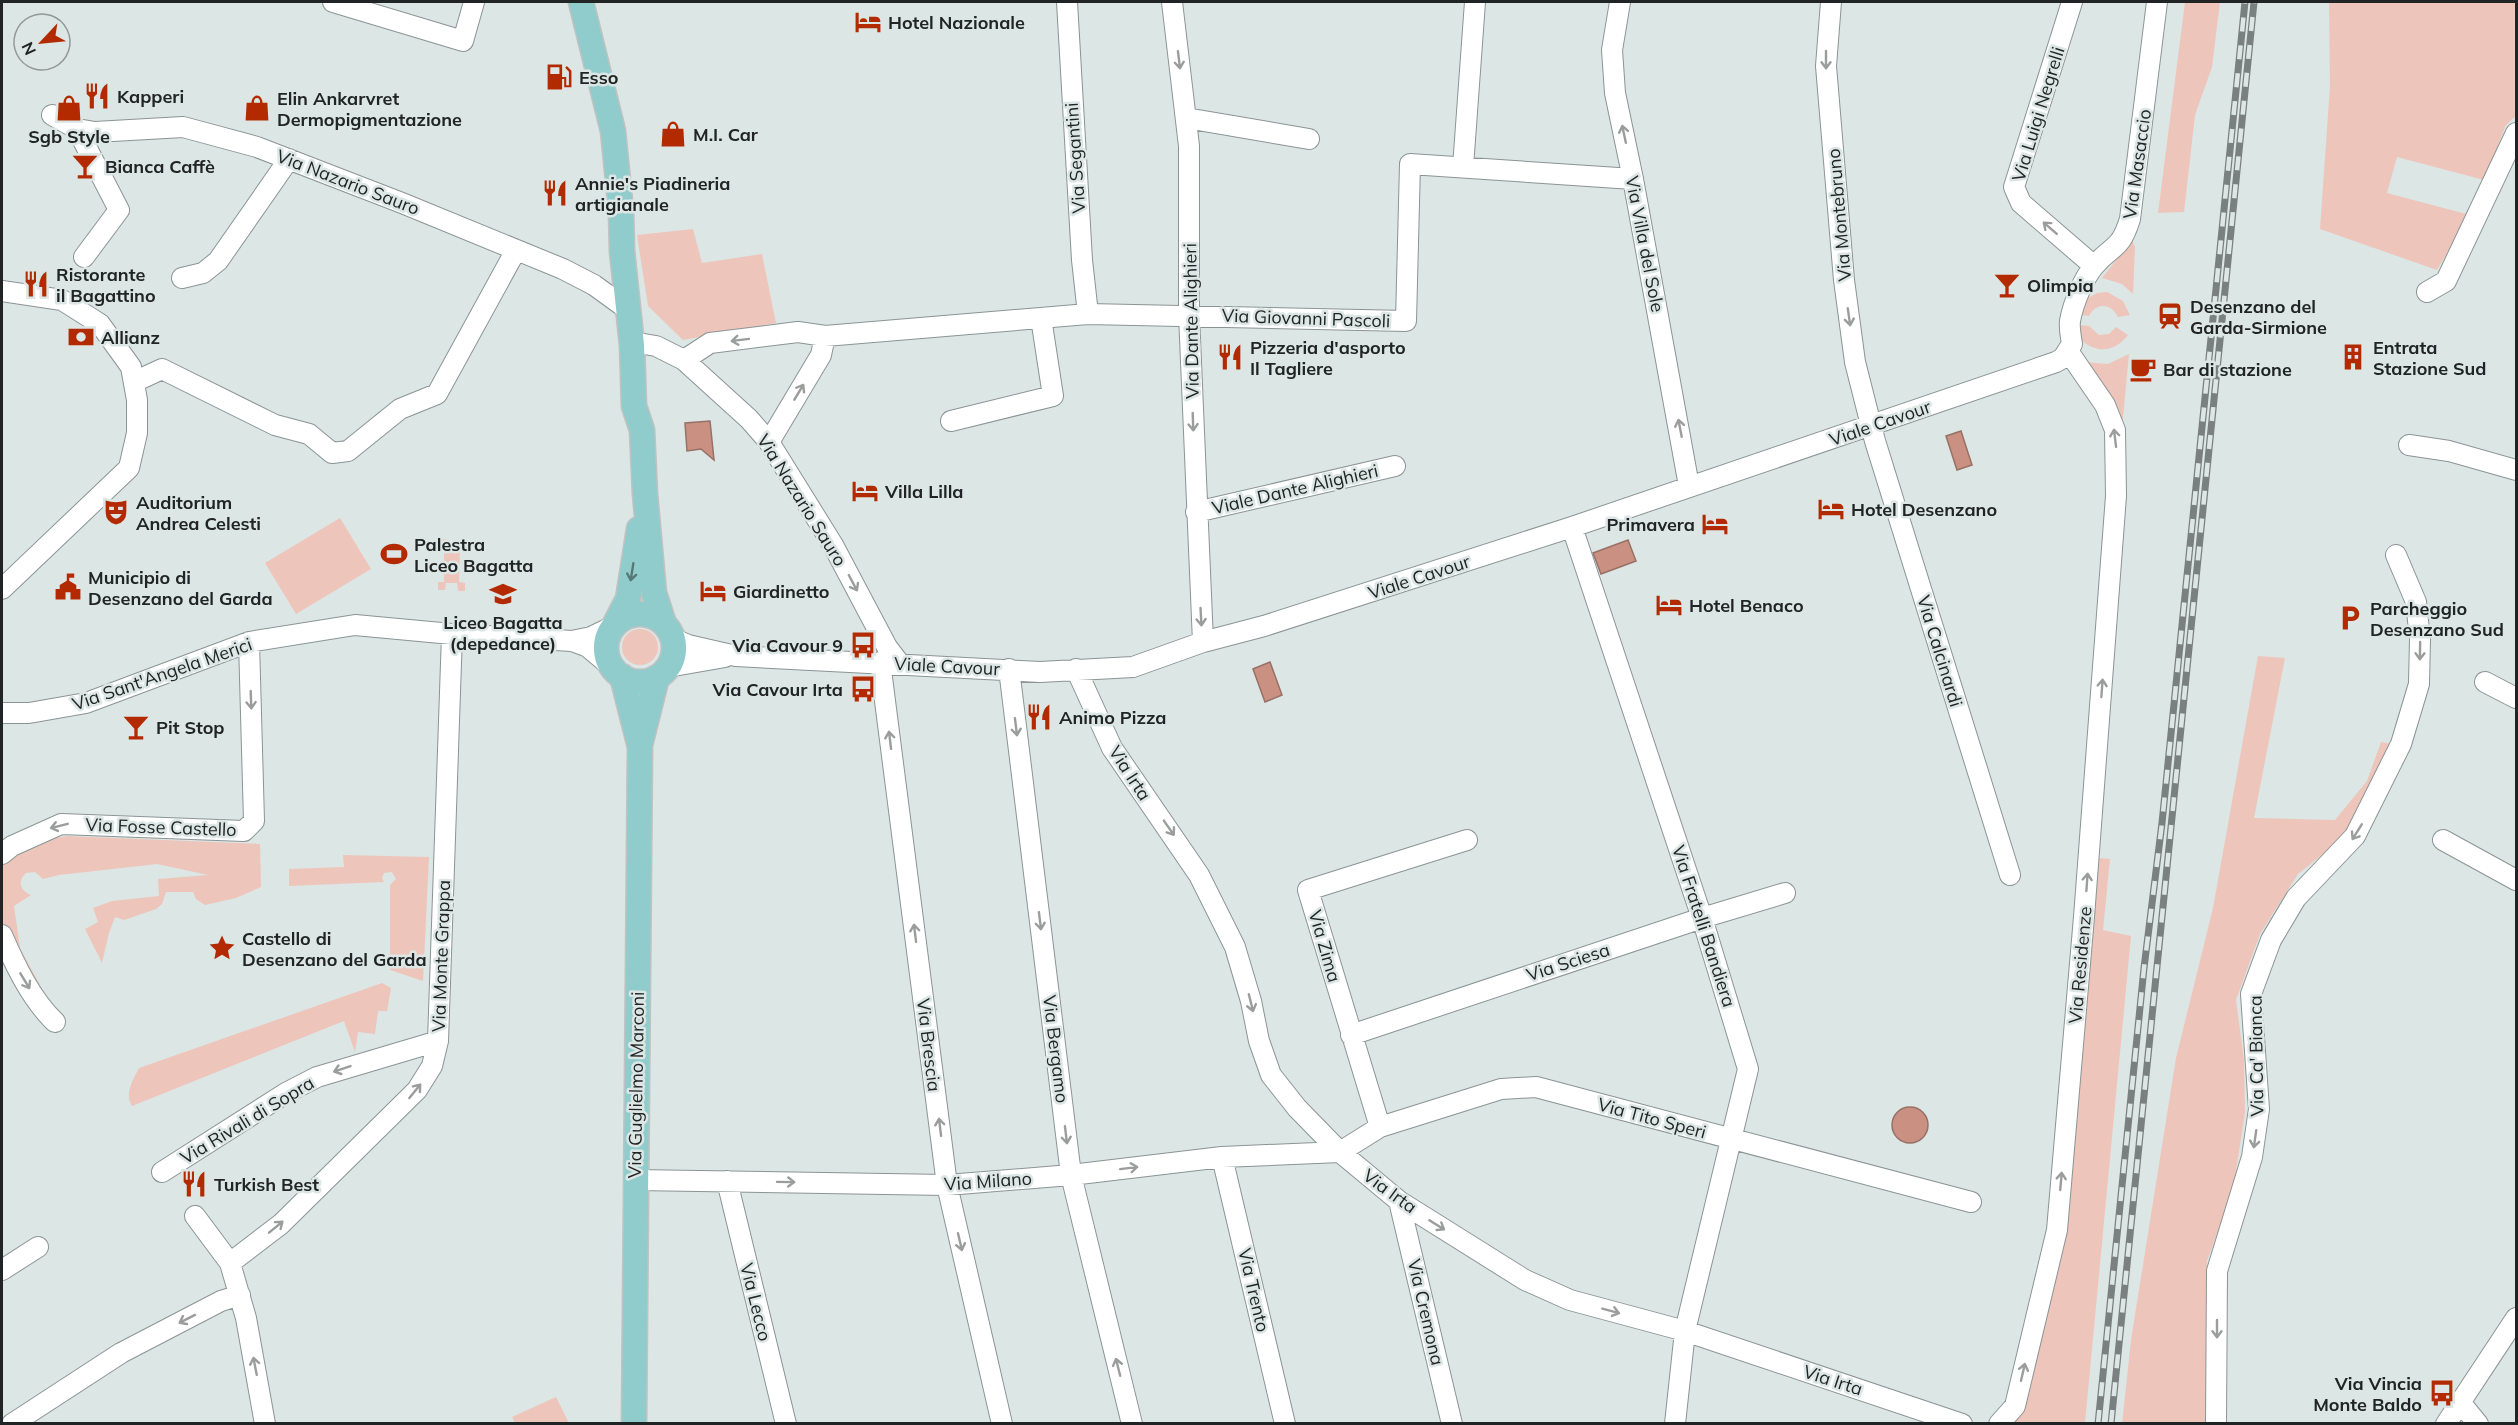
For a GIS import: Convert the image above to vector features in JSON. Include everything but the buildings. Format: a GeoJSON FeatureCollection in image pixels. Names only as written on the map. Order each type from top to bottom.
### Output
{"type":"FeatureCollection","features":[{"type":"Feature","properties":{"kind":"main road"},"geometry":{"type":"LineString","coordinates":[[581,2],[613,131],[632,345],[634,406],[642,430]]}},
{"type":"Feature","properties":{"kind":"main road"},"geometry":{"type":"LineString","coordinates":[[621,211],[633,251],[644,344],[647,404],[642,430],[654,593],[674,653],[663,672],[639,682],[617,672],[608,658],[606,646],[628,599],[645,494]]}},
{"type":"Feature","properties":{"kind":"main road"},"geometry":{"type":"LineString","coordinates":[[615,626],[630,616],[639,614],[656,618],[668,631]]}},
{"type":"Feature","properties":{"kind":"main road","name":"Via Guglielmo Marconi"},"geometry":{"type":"LineString","coordinates":[[617,672],[640,747]]}},
{"type":"Feature","properties":{"kind":"main road","name":"Via Guglielmo Marconi"},"geometry":{"type":"LineString","coordinates":[[634,1424],[640,747],[663,672]]}},
{"type":"Feature","properties":{"kind":"street"},"geometry":{"type":"LineString","coordinates":[[333,2],[464,41],[474,2]]}},
{"type":"Feature","properties":{"kind":"street","name":"Via Segantini"},"geometry":{"type":"LineString","coordinates":[[1067,2],[1082,260],[1088,314]]}},
{"type":"Feature","properties":{"kind":"street","name":"Via Dante Alighieri"},"geometry":{"type":"LineString","coordinates":[[1172,2],[1189,146],[1189,315],[1203,642]]}},
{"type":"Feature","properties":{"kind":"street"},"geometry":{"type":"LineString","coordinates":[[1463,166],[1475,2]]}},
{"type":"Feature","properties":{"kind":"street","name":"Via Villa del Sole"},"geometry":{"type":"LineString","coordinates":[[1620,2],[1612,50],[1615,93],[1689,486]]}},
{"type":"Feature","properties":{"kind":"street","name":"Via Montebruno"},"geometry":{"type":"LineString","coordinates":[[1831,2],[1826,66],[1844,280],[1855,362],[1871,426]]}},
{"type":"Feature","properties":{"kind":"street","name":"Via Luigi Negrelli"},"geometry":{"type":"LineString","coordinates":[[2072,2],[2014,187],[2021,203],[2094,266]]}},
{"type":"Feature","properties":{"kind":"street","name":"Via Masaccio"},"geometry":{"type":"LineString","coordinates":[[2070,348],[2070,322],[2079,292],[2094,266],[2117,248],[2124,237],[2130,219],[2157,2]]}},
{"type":"Feature","properties":{"kind":"street","name":"Via Nazario Sauro"},"geometry":{"type":"LineString","coordinates":[[52,115],[77,129],[95,132],[183,127],[226,137],[289,159],[563,269],[594,285],[627,309]]}},
{"type":"Feature","properties":{"kind":"street"},"geometry":{"type":"LineString","coordinates":[[1186,118],[1309,139]]}},
{"type":"Feature","properties":{"kind":"street"},"geometry":{"type":"LineString","coordinates":[[77,129],[119,210],[84,257]]}},
{"type":"Feature","properties":{"kind":"street"},"geometry":{"type":"LineString","coordinates":[[2427,292],[2446,281],[2517,133]]}},
{"type":"Feature","properties":{"kind":"street"},"geometry":{"type":"LineString","coordinates":[[182,278],[202,273],[218,261],[289,159]]}},
{"type":"Feature","properties":{"kind":"street","name":"Via Giovanni Pascoli"},"geometry":{"type":"LineString","coordinates":[[684,360],[710,344],[798,332],[825,336],[1088,314],[1406,321],[1410,164],[1633,179]]}},
{"type":"Feature","properties":{"kind":"street"},"geometry":{"type":"LineString","coordinates":[[134,382],[162,369],[275,425],[309,434],[332,453],[348,452],[400,409],[437,394],[516,250]]}},
{"type":"Feature","properties":{"kind":"street"},"geometry":{"type":"LineString","coordinates":[[2,291],[62,300],[100,324],[131,367],[137,400],[137,433],[129,468],[2,589]]}},
{"type":"Feature","properties":{"kind":"street"},"geometry":{"type":"LineString","coordinates":[[951,421],[1053,396],[1041,318]]}},
{"type":"Feature","properties":{"kind":"street"},"geometry":{"type":"LineString","coordinates":[[769,442],[821,355],[825,336]]}},
{"type":"Feature","properties":{"kind":"street","name":"Via Nazario Sauro"},"geometry":{"type":"LineString","coordinates":[[644,344],[656,346],[684,360],[749,419],[769,442],[833,545],[887,647],[900,663]]}},
{"type":"Feature","properties":{"kind":"street","name":"Viale Cavour"},"geometry":{"type":"LineString","coordinates":[[668,631],[688,645],[736,656],[1040,672],[1133,667],[1203,642],[1264,626],[1572,527],[1871,426],[2056,362],[2070,348]]}},
{"type":"Feature","properties":{"kind":"street","name":"Via Residenze"},"geometry":{"type":"LineString","coordinates":[[1999,1424],[2015,1406],[2057,1230],[2084,917],[2116,496],[2115,430],[2105,405],[2070,348]]}},
{"type":"Feature","properties":{"kind":"street","name":"Via Calcinardi"},"geometry":{"type":"LineString","coordinates":[[1871,426],[2010,876]]}},
{"type":"Feature","properties":{"kind":"street"},"geometry":{"type":"LineString","coordinates":[[2409,445],[2449,451],[2517,470]]}},
{"type":"Feature","properties":{"kind":"street","name":"Viale Dante Alighieri"},"geometry":{"type":"LineString","coordinates":[[1196,512],[1395,466]]}},
{"type":"Feature","properties":{"kind":"street","name":"Via Fratelli Bandiera"},"geometry":{"type":"LineString","coordinates":[[1572,527],[1702,918],[1748,1069],[1685,1331],[1675,1424]]}},
{"type":"Feature","properties":{"kind":"street","name":"Via Ca' Bianca"},"geometry":{"type":"LineString","coordinates":[[2216,1424],[2217,1270],[2252,1158],[2259,1109],[2251,994],[2276,932],[2296,898],[2355,836],[2401,744],[2419,684],[2420,639],[2416,602],[2396,555]]}},
{"type":"Feature","properties":{"kind":"street","name":"Via Sant'Angela Merici"},"geometry":{"type":"LineString","coordinates":[[2,712],[29,713],[86,703],[249,642],[355,625],[452,634],[572,641],[591,637],[615,626]]}},
{"type":"Feature","properties":{"kind":"street","name":"Via Monte Grappa"},"geometry":{"type":"LineString","coordinates":[[230,1263],[281,1224],[417,1090],[432,1066],[438,1041],[452,634]]}},
{"type":"Feature","properties":{"kind":"street","name":"Via Sant'Angela Merici"},"geometry":{"type":"LineString","coordinates":[[572,641],[588,647],[617,672]]}},
{"type":"Feature","properties":{"kind":"street","name":"Via Fosse Castello"},"geometry":{"type":"LineString","coordinates":[[2,854],[12,846],[61,824],[244,831],[254,821],[249,642]]}},
{"type":"Feature","properties":{"kind":"street","name":"Viale Cavour"},"geometry":{"type":"LineString","coordinates":[[663,672],[736,656]]}},
{"type":"Feature","properties":{"kind":"street","name":"Via Brescia"},"geometry":{"type":"LineString","coordinates":[[880,662],[947,1185],[1002,1424]]}},
{"type":"Feature","properties":{"kind":"street","name":"Via Bergamo"},"geometry":{"type":"LineString","coordinates":[[1009,669],[1071,1175],[1132,1424]]}},
{"type":"Feature","properties":{"kind":"street","name":"Via Irta"},"geometry":{"type":"LineString","coordinates":[[1076,669],[1112,748],[1187,856],[1235,947],[1251,1001],[1259,1041],[1271,1075],[1297,1108],[1340,1152],[1400,1201],[1525,1280],[1570,1300],[1685,1331],[1962,1424]]}},
{"type":"Feature","properties":{"kind":"street"},"geometry":{"type":"LineString","coordinates":[[2485,682],[2517,698]]}},
{"type":"Feature","properties":{"kind":"street","name":"Via Zima"},"geometry":{"type":"LineString","coordinates":[[1380,1127],[1308,890],[1467,840]]}},
{"type":"Feature","properties":{"kind":"street"},"geometry":{"type":"LineString","coordinates":[[2443,840],[2517,880]]}},
{"type":"Feature","properties":{"kind":"street","name":"Via Sciesa"},"geometry":{"type":"LineString","coordinates":[[1351,1035],[1702,918],[1785,893]]}},
{"type":"Feature","properties":{"kind":"street"},"geometry":{"type":"LineString","coordinates":[[2,934],[15,964],[44,1011],[55,1022]]}},
{"type":"Feature","properties":{"kind":"street","name":"Via Rivali di Sopra"},"geometry":{"type":"LineString","coordinates":[[162,1172],[286,1093],[317,1077],[438,1041]]}},
{"type":"Feature","properties":{"kind":"street","name":"Via Tito Speri"},"geometry":{"type":"LineString","coordinates":[[1340,1152],[1380,1127],[1501,1089],[1536,1087],[1971,1202]]}},
{"type":"Feature","properties":{"kind":"street","name":"Via Milano"},"geometry":{"type":"LineString","coordinates":[[635,1180],[947,1185],[1071,1175],[1222,1157],[1340,1152]]}},
{"type":"Feature","properties":{"kind":"street","name":"Via Trento"},"geometry":{"type":"LineString","coordinates":[[1222,1157],[1285,1424]]}},
{"type":"Feature","properties":{"kind":"street","name":"Via Lecco"},"geometry":{"type":"LineString","coordinates":[[727,1181],[786,1424]]}},
{"type":"Feature","properties":{"kind":"street","name":"Via Cremona"},"geometry":{"type":"LineString","coordinates":[[1400,1201],[1452,1424]]}},
{"type":"Feature","properties":{"kind":"street"},"geometry":{"type":"LineString","coordinates":[[195,1216],[230,1263],[240,1295],[265,1424]]}},
{"type":"Feature","properties":{"kind":"street"},"geometry":{"type":"LineString","coordinates":[[2,1270],[38,1247]]}},
{"type":"Feature","properties":{"kind":"street"},"geometry":{"type":"LineString","coordinates":[[2,1415],[10,1424],[121,1353],[221,1301],[240,1295]]}},
{"type":"Feature","properties":{"kind":"street"},"geometry":{"type":"LineString","coordinates":[[2446,1424],[2517,1318]]}},
{"type":"Feature","properties":{"kind":"street"},"geometry":{"type":"LineString","coordinates":[[2460,1402],[2478,1424]]}},
{"type":"Feature","properties":{"kind":"shaded area"},"geometry":{"type":"Polygon","coordinates":[[[2185,2],[2220,2],[2212,67],[2195,115],[2184,212],[2158,213],[2185,2]]]}},
{"type":"Feature","properties":{"kind":"shaded area"},"geometry":{"type":"Polygon","coordinates":[[[2329,2],[2516,2],[2516,116],[2506,125],[2484,180],[2397,157],[2387,193],[2470,215],[2437,270],[2320,229],[2330,86],[2329,2]]]}},
{"type":"Feature","properties":{"kind":"shaded area"},"geometry":{"type":"Polygon","coordinates":[[[693,229],[702,263],[762,254],[776,323],[683,340],[648,306],[637,235],[693,229]]]}},
{"type":"Feature","properties":{"kind":"shaded area"},"geometry":{"type":"Polygon","coordinates":[[[2132,240],[2135,247],[2133,294],[2122,284],[2102,278],[2132,240]]]}},
{"type":"Feature","properties":{"kind":"shaded area"},"geometry":{"type":"Polygon","coordinates":[[[2107,292],[2123,301],[2130,315],[2118,317],[2112,309],[2099,306],[2089,316],[2080,315],[2082,301],[2097,293],[2107,292]]]}},
{"type":"Feature","properties":{"kind":"shaded area"},"geometry":{"type":"Polygon","coordinates":[[[2078,325],[2089,326],[2099,335],[2109,334],[2116,327],[2128,335],[2112,348],[2093,348],[2081,340],[2078,325]]]}},
{"type":"Feature","properties":{"kind":"shaded area"},"geometry":{"type":"Polygon","coordinates":[[[2129,354],[2122,428],[2085,362],[2108,364],[2129,354]]]}},
{"type":"Feature","properties":{"kind":"shaded area"},"geometry":{"type":"Polygon","coordinates":[[[710,421],[714,460],[701,449],[687,451],[685,423],[710,421]]]}},
{"type":"Feature","properties":{"kind":"shaded area"},"geometry":{"type":"Polygon","coordinates":[[[1961,431],[1972,465],[1957,470],[1946,436],[1961,431]]]}},
{"type":"Feature","properties":{"kind":"shaded area"},"geometry":{"type":"Polygon","coordinates":[[[340,518],[371,569],[296,614],[265,563],[340,518]]]}},
{"type":"Feature","properties":{"kind":"shaded area"},"geometry":{"type":"Polygon","coordinates":[[[439,539],[446,539],[447,547],[458,547],[458,540],[466,540],[465,549],[460,549],[459,582],[465,583],[465,591],[458,591],[457,583],[446,583],[445,590],[438,590],[438,582],[444,582],[444,547],[438,546],[439,539]]]}},
{"type":"Feature","properties":{"kind":"shaded area"},"geometry":{"type":"Polygon","coordinates":[[[1628,540],[1636,561],[1601,574],[1593,553],[1628,540]]]}},
{"type":"Feature","properties":{"kind":"shaded area"},"geometry":{"type":"Polygon","coordinates":[[[640,629],[653,634],[658,647],[653,660],[640,665],[627,660],[622,647],[627,634],[640,629]]]}},
{"type":"Feature","properties":{"kind":"shaded area"},"geometry":{"type":"Polygon","coordinates":[[[2258,656],[2285,658],[2254,818],[2335,820],[2367,781],[2381,742],[2392,744],[2343,838],[2298,874],[2260,934],[2236,1000],[2244,1060],[2245,1113],[2233,1190],[2207,1261],[2207,1423],[2122,1424],[2131,1340],[2176,1058],[2213,908],[2258,656]]]}},
{"type":"Feature","properties":{"kind":"shaded area"},"geometry":{"type":"Polygon","coordinates":[[[1270,662],[1282,695],[1265,702],[1253,669],[1270,662]]]}},
{"type":"Feature","properties":{"kind":"shaded area"},"geometry":{"type":"Polygon","coordinates":[[[66,836],[260,844],[261,887],[236,898],[205,905],[196,899],[193,892],[166,892],[162,904],[156,909],[124,920],[115,917],[102,963],[85,929],[98,922],[93,908],[112,901],[159,896],[158,879],[208,875],[157,864],[59,875],[43,879],[35,872],[26,873],[21,879],[21,886],[31,895],[14,906],[20,948],[58,1019],[20,961],[2,921],[2,865],[23,848],[66,836]]]}},
{"type":"Feature","properties":{"kind":"shaded area"},"geometry":{"type":"Polygon","coordinates":[[[343,855],[429,857],[423,981],[390,970],[390,885],[396,879],[392,872],[384,873],[382,878],[384,882],[289,886],[289,869],[344,867],[343,855]]]}},
{"type":"Feature","properties":{"kind":"shaded area"},"geometry":{"type":"Polygon","coordinates":[[[2099,858],[2110,859],[2103,930],[2131,936],[2085,1423],[2012,1424],[2066,1231],[2099,858]]]}},
{"type":"Feature","properties":{"kind":"shaded area"},"geometry":{"type":"Polygon","coordinates":[[[382,983],[391,988],[387,1011],[378,1011],[375,1034],[358,1032],[355,1052],[344,1021],[132,1106],[129,1097],[130,1087],[139,1068],[382,983]]]}},
{"type":"Feature","properties":{"kind":"shaded area"},"geometry":{"type":"Polygon","coordinates":[[[1910,1107],[1923,1112],[1928,1125],[1923,1138],[1910,1143],[1897,1138],[1892,1125],[1897,1112],[1910,1107]]]}},
{"type":"Feature","properties":{"kind":"shaded area"},"geometry":{"type":"Polygon","coordinates":[[[556,1397],[569,1423],[515,1423],[512,1417],[556,1397]]]}},
{"type":"Feature","properties":{"kind":"railway"},"geometry":{"type":"LineString","coordinates":[[2098,1424],[2144,968],[2162,823],[2245,2]]}},
{"type":"Feature","properties":{"kind":"railway"},"geometry":{"type":"LineString","coordinates":[[2111,1424],[2254,2]]}},
{"type":"Feature","properties":{"kind":"place","name":"Hotel Nazionale"},"geometry":{"type":"Point","coordinates":[868,22]}},
{"type":"Feature","properties":{"kind":"place","name":"Esso"},"geometry":{"type":"Point","coordinates":[559,77]}},
{"type":"Feature","properties":{"kind":"place","name":"Kapperi"},"geometry":{"type":"Point","coordinates":[97,96]}},
{"type":"Feature","properties":{"kind":"place","name":"Sgb Style"},"geometry":{"type":"Point","coordinates":[69,108]}},
{"type":"Feature","properties":{"kind":"place","name":"Elin Ankarvret Dermopigmentazione"},"geometry":{"type":"Point","coordinates":[257,108]}},
{"type":"Feature","properties":{"kind":"place","name":"M.I. Car"},"geometry":{"type":"Point","coordinates":[673,134]}},
{"type":"Feature","properties":{"kind":"place","name":"Bianca Caffè"},"geometry":{"type":"Point","coordinates":[85,166]}},
{"type":"Feature","properties":{"kind":"place","name":"Annie's Piadineria artigianale"},"geometry":{"type":"Point","coordinates":[555,193]}},
{"type":"Feature","properties":{"kind":"place","name":"Ristorante il Bagattino"},"geometry":{"type":"Point","coordinates":[36,284]}},
{"type":"Feature","properties":{"kind":"place","name":"Olimpia"},"geometry":{"type":"Point","coordinates":[2007,285]}},
{"type":"Feature","properties":{"kind":"place","name":"Desenzano del Garda-Sirmione"},"geometry":{"type":"Point","coordinates":[2170,316]}},
{"type":"Feature","properties":{"kind":"place","name":"Allianz"},"geometry":{"type":"Point","coordinates":[81,337]}},
{"type":"Feature","properties":{"kind":"place","name":"Pizzeria d'asporto Il Tagliere"},"geometry":{"type":"Point","coordinates":[1230,357]}},
{"type":"Feature","properties":{"kind":"place","name":"Entrata Stazione Sud"},"geometry":{"type":"Point","coordinates":[2353,357]}},
{"type":"Feature","properties":{"kind":"place","name":"Bar di stazione"},"geometry":{"type":"Point","coordinates":[2143,369]}},
{"type":"Feature","properties":{"kind":"place","name":"Villa Lilla"},"geometry":{"type":"Point","coordinates":[865,491]}},
{"type":"Feature","properties":{"kind":"place","name":"Hotel Desenzano"},"geometry":{"type":"Point","coordinates":[1831,509]}},
{"type":"Feature","properties":{"kind":"place","name":"Auditorium Andrea Celesti"},"geometry":{"type":"Point","coordinates":[116,512]}},
{"type":"Feature","properties":{"kind":"place","name":"Primavera"},"geometry":{"type":"Point","coordinates":[1715,524]}},
{"type":"Feature","properties":{"kind":"place","name":"Palestra Liceo Bagatta"},"geometry":{"type":"Point","coordinates":[394,554]}},
{"type":"Feature","properties":{"kind":"place","name":"Municipio di Desenzano del Garda"},"geometry":{"type":"Point","coordinates":[68,587]}},
{"type":"Feature","properties":{"kind":"place","name":"Giardinetto"},"geometry":{"type":"Point","coordinates":[713,591]}},
{"type":"Feature","properties":{"kind":"place","name":"Liceo Bagatta (depedance)"},"geometry":{"type":"Point","coordinates":[503,594]}},
{"type":"Feature","properties":{"kind":"place","name":"Hotel Benaco"},"geometry":{"type":"Point","coordinates":[1669,605]}},
{"type":"Feature","properties":{"kind":"place","name":"Parcheggio Desenzano Sud"},"geometry":{"type":"Point","coordinates":[2350,618]}},
{"type":"Feature","properties":{"kind":"place","name":"Via Cavour 9"},"geometry":{"type":"Point","coordinates":[863,645]}},
{"type":"Feature","properties":{"kind":"place","name":"Via Cavour Irta"},"geometry":{"type":"Point","coordinates":[863,689]}},
{"type":"Feature","properties":{"kind":"place","name":"Animo Pizza"},"geometry":{"type":"Point","coordinates":[1039,717]}},
{"type":"Feature","properties":{"kind":"place","name":"Pit Stop"},"geometry":{"type":"Point","coordinates":[136,727]}},
{"type":"Feature","properties":{"kind":"place","name":"Castello di Desenzano del Garda"},"geometry":{"type":"Point","coordinates":[222,948]}},
{"type":"Feature","properties":{"kind":"place","name":"Turkish Best"},"geometry":{"type":"Point","coordinates":[194,1184]}},
{"type":"Feature","properties":{"kind":"place","name":"Via Vincia Monte Baldo"},"geometry":{"type":"Point","coordinates":[2442,1393]}}]}
